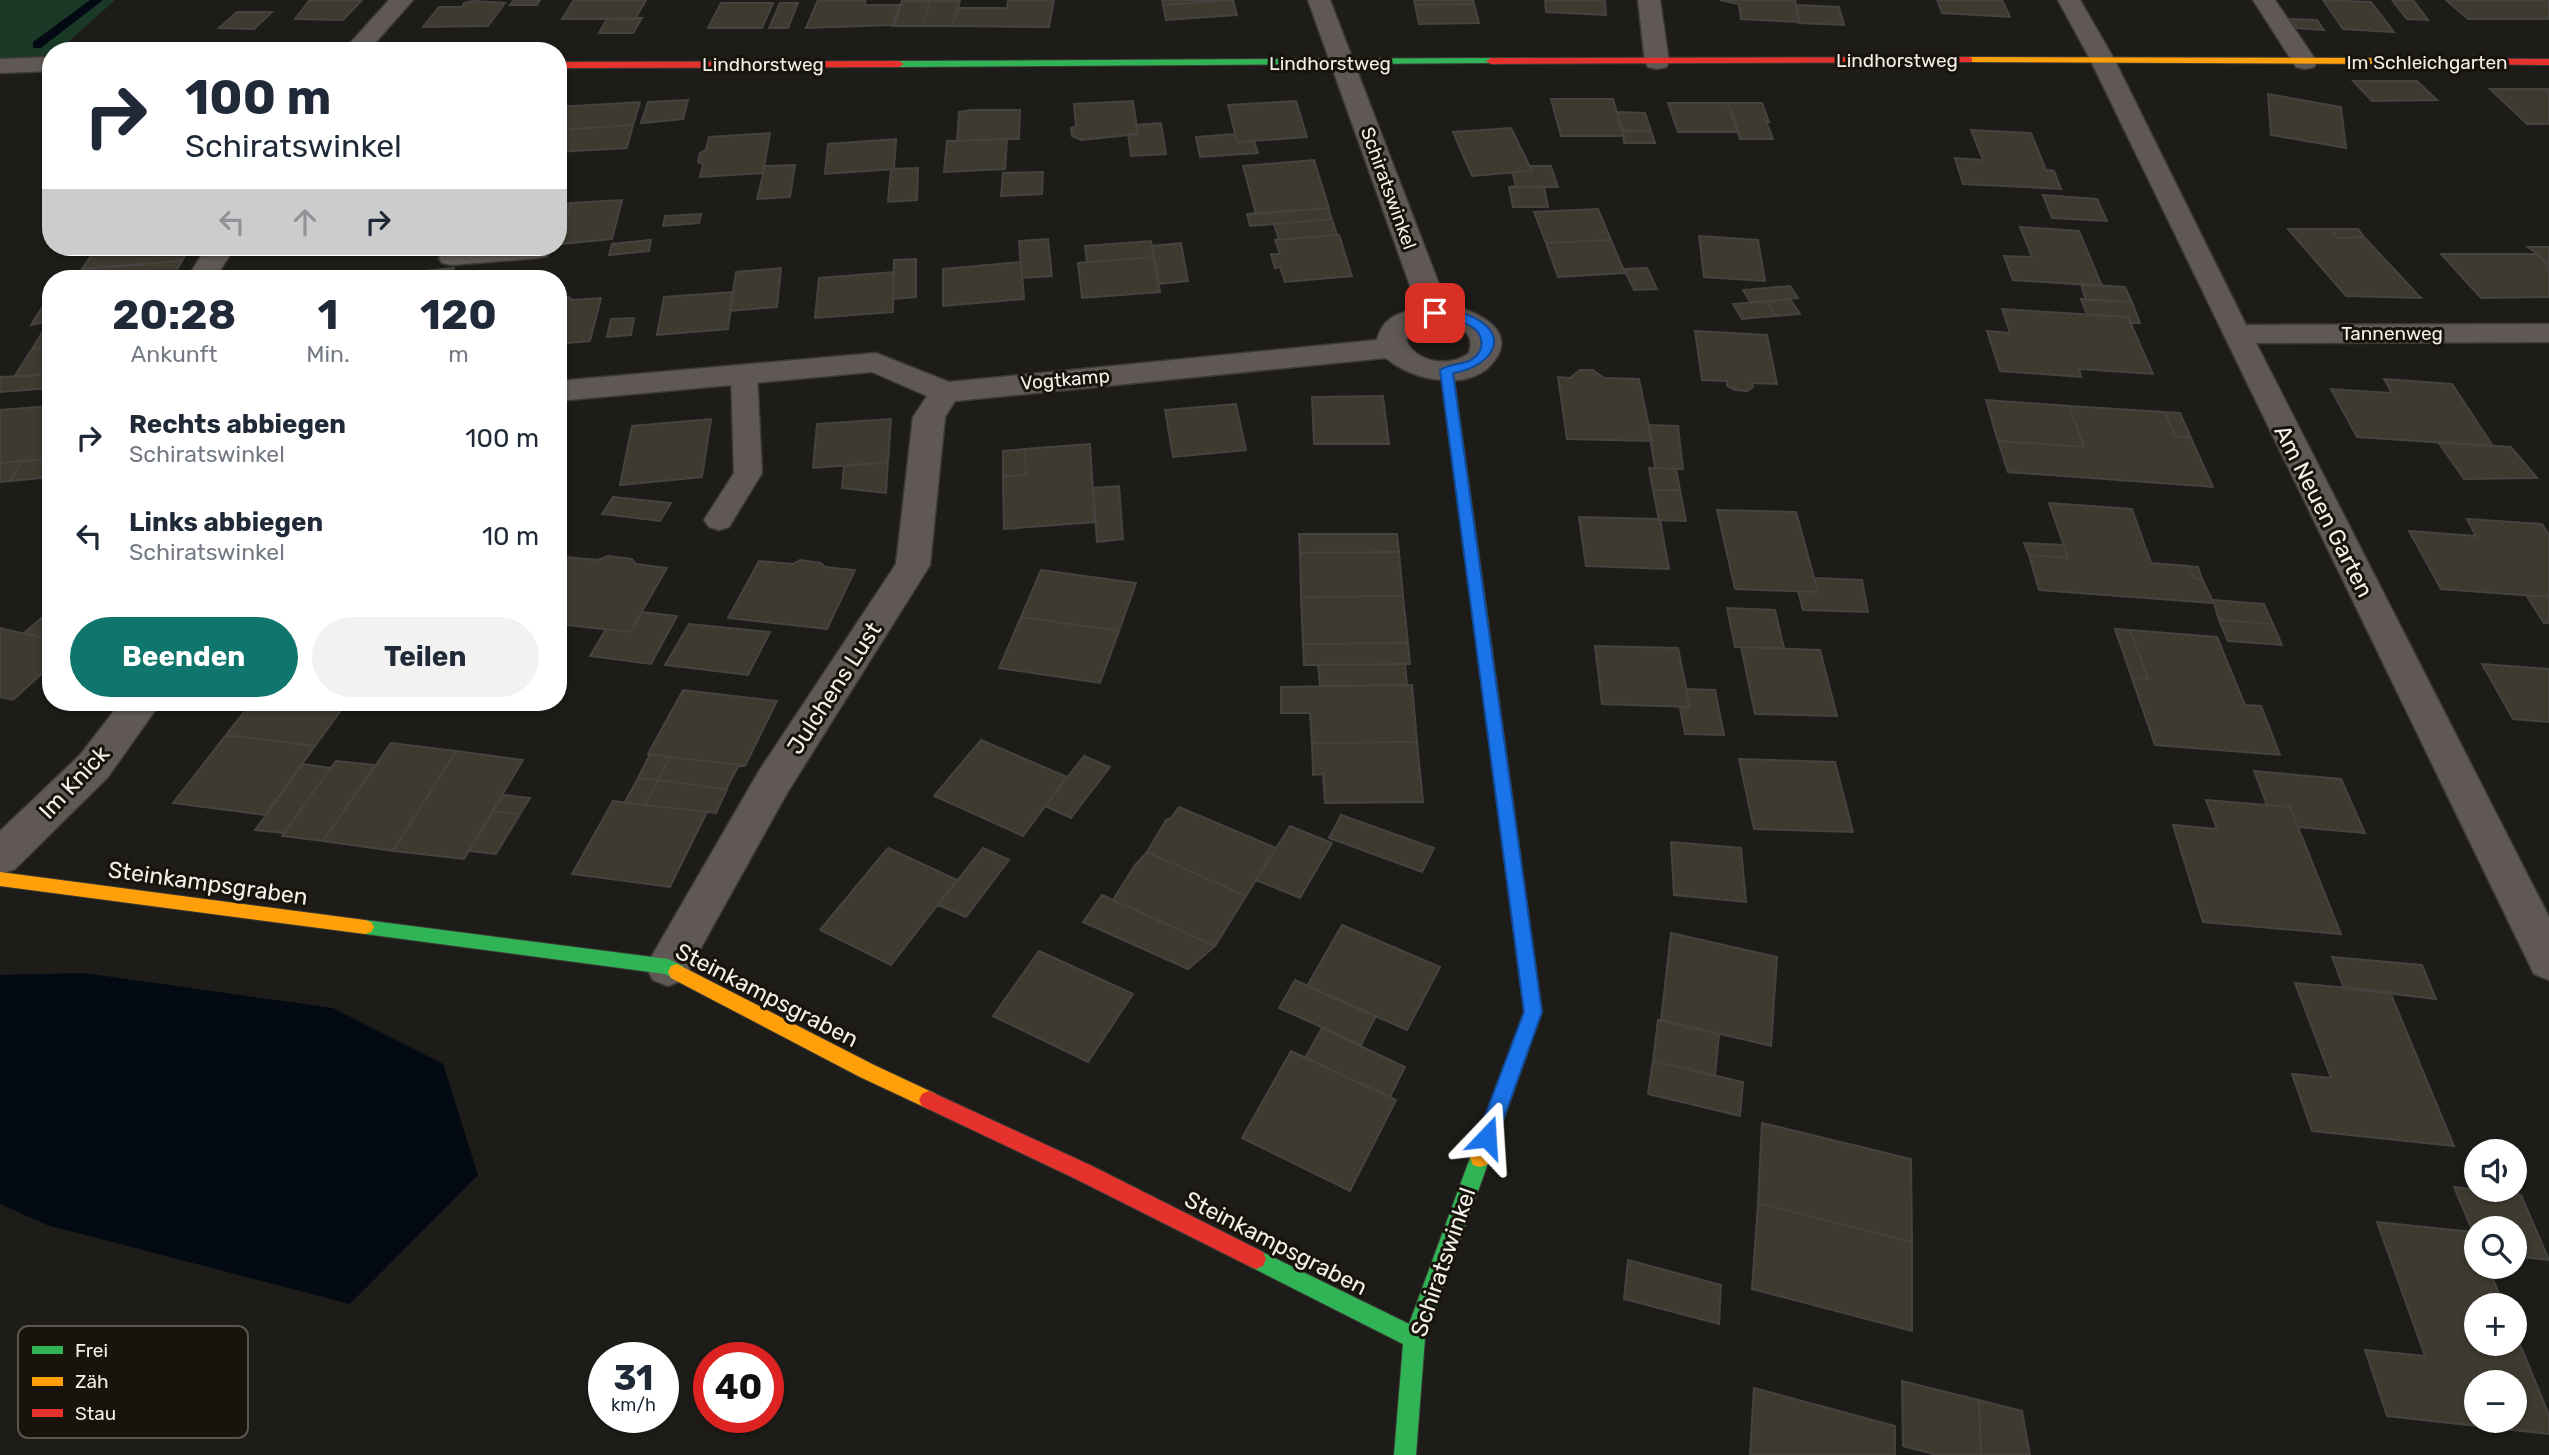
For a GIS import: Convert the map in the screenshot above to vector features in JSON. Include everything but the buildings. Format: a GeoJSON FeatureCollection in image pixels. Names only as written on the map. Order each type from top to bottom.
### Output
{"type":"FeatureCollection","features":[{"type":"Feature","properties":{"kind":"street"},"geometry":{"type":"LineString","coordinates":[[363,42],[402,0]]}},
{"type":"Feature","properties":{"kind":"street","name":"Schiratswinkel"},"geometry":{"type":"LineString","coordinates":[[1320,0],[1435,313]]}},
{"type":"Feature","properties":{"kind":"street"},"geometry":{"type":"LineString","coordinates":[[1649,0],[1657,62]]}},
{"type":"Feature","properties":{"kind":"street","name":"Am Neuen Garten"},"geometry":{"type":"LineString","coordinates":[[2069,0],[2102,59],[2235,334],[2549,961]]}},
{"type":"Feature","properties":{"kind":"street"},"geometry":{"type":"LineString","coordinates":[[2264,0],[2305,62]]}},
{"type":"Feature","properties":{"kind":"street","name":"Lindhorstweg"},"geometry":{"type":"LineString","coordinates":[[567,65],[2102,59]]}},
{"type":"Feature","properties":{"kind":"street","name":"Im Schleichgarten"},"geometry":{"type":"LineString","coordinates":[[2102,59],[2549,62]]}},
{"type":"Feature","properties":{"kind":"street"},"geometry":{"type":"LineString","coordinates":[[0,66],[42,64]]}},
{"type":"Feature","properties":{"kind":"street"},"geometry":{"type":"LineString","coordinates":[[1435,313],[1453,314],[1482,329],[1488,340],[1487,351],[1479,361],[1465,368],[1447,370],[1413,365],[1401,358],[1392,348],[1391,338],[1395,328],[1404,320],[1435,313]]}},
{"type":"Feature","properties":{"kind":"street","name":"Tannenweg"},"geometry":{"type":"LineString","coordinates":[[2235,334],[2549,333]]}},
{"type":"Feature","properties":{"kind":"street","name":"Vogtkamp"},"geometry":{"type":"LineString","coordinates":[[567,390],[876,362],[945,393],[1392,348]]}},
{"type":"Feature","properties":{"kind":"street","name":"Schiratswinkel"},"geometry":{"type":"LineString","coordinates":[[1405,1455],[1414,1338],[1533,1012],[1447,370]]}},
{"type":"Feature","properties":{"kind":"street","name":"Julchens Lust"},"geometry":{"type":"LineString","coordinates":[[668,967],[773,782],[913,565],[929,417],[945,393]]}},
{"type":"Feature","properties":{"kind":"street","name":"Im Knick"},"geometry":{"type":"LineString","coordinates":[[0,857],[94,766],[135,711]]}},
{"type":"Feature","properties":{"kind":"street","name":"Steinkampsgraben"},"geometry":{"type":"LineString","coordinates":[[0,879],[668,967],[867,1071],[1083,1172],[1414,1338]]}},
{"type":"Feature","properties":{"kind":"lane"},"geometry":{"type":"LineString","coordinates":[[451,258],[476,256]]}},
{"type":"Feature","properties":{"kind":"lane"},"geometry":{"type":"LineString","coordinates":[[719,520],[748,473],[744,374]]}},
{"type":"Feature","properties":{"kind":"green space"},"geometry":{"type":"Polygon","coordinates":[[[0,0],[115,0],[68,42],[42,42],[42,59],[0,70],[0,0]]]}},
{"type":"Feature","properties":{"kind":"shaded area"},"geometry":{"type":"Polygon","coordinates":[[[84,973],[333,1008],[443,1064],[478,1175],[350,1304],[47,1225],[0,1204],[0,975],[84,973]]]}},
{"type":"Feature","properties":{"kind":"waterway"},"geometry":{"type":"LineString","coordinates":[[37,45],[97,0]]}},
{"type":"Feature","properties":{"kind":"traffic: fast"},"geometry":{"type":"LineString","coordinates":[[899,64],[1491,61]]}},
{"type":"Feature","properties":{"kind":"traffic: fast"},"geometry":{"type":"LineString","coordinates":[[1447,371],[1476,584]]}},
{"type":"Feature","properties":{"kind":"traffic: fast"},"geometry":{"type":"LineString","coordinates":[[365,927],[668,967],[677,972]]}},
{"type":"Feature","properties":{"kind":"traffic: fast"},"geometry":{"type":"LineString","coordinates":[[1405,1455],[1414,1338],[1480,1158]]}},
{"type":"Feature","properties":{"kind":"traffic: fast"},"geometry":{"type":"LineString","coordinates":[[1256,1259],[1414,1338]]}},
{"type":"Feature","properties":{"kind":"traffic: slow"},"geometry":{"type":"LineString","coordinates":[[1969,60],[2391,61]]}},
{"type":"Feature","properties":{"kind":"traffic: slow"},"geometry":{"type":"LineString","coordinates":[[1476,584],[1533,1012],[1480,1158]]}},
{"type":"Feature","properties":{"kind":"traffic: slow"},"geometry":{"type":"LineString","coordinates":[[0,879],[365,927]]}},
{"type":"Feature","properties":{"kind":"traffic: slow"},"geometry":{"type":"LineString","coordinates":[[677,972],[867,1071],[929,1100]]}},
{"type":"Feature","properties":{"kind":"traffic: jam"},"geometry":{"type":"LineString","coordinates":[[1491,61],[1969,60]]}},
{"type":"Feature","properties":{"kind":"traffic: jam"},"geometry":{"type":"LineString","coordinates":[[2391,61],[2549,62]]}},
{"type":"Feature","properties":{"kind":"traffic: jam"},"geometry":{"type":"LineString","coordinates":[[567,65],[899,64]]}},
{"type":"Feature","properties":{"kind":"traffic: jam"},"geometry":{"type":"LineString","coordinates":[[929,1100],[1083,1172],[1256,1259]]}},
{"type":"Feature","properties":{"kind":"route"},"geometry":{"type":"LineString","coordinates":[[1435,313],[1453,314],[1469,320],[1482,329],[1488,340],[1487,351],[1479,361],[1465,368],[1447,370],[1533,1012],[1487,1137]]}}]}
